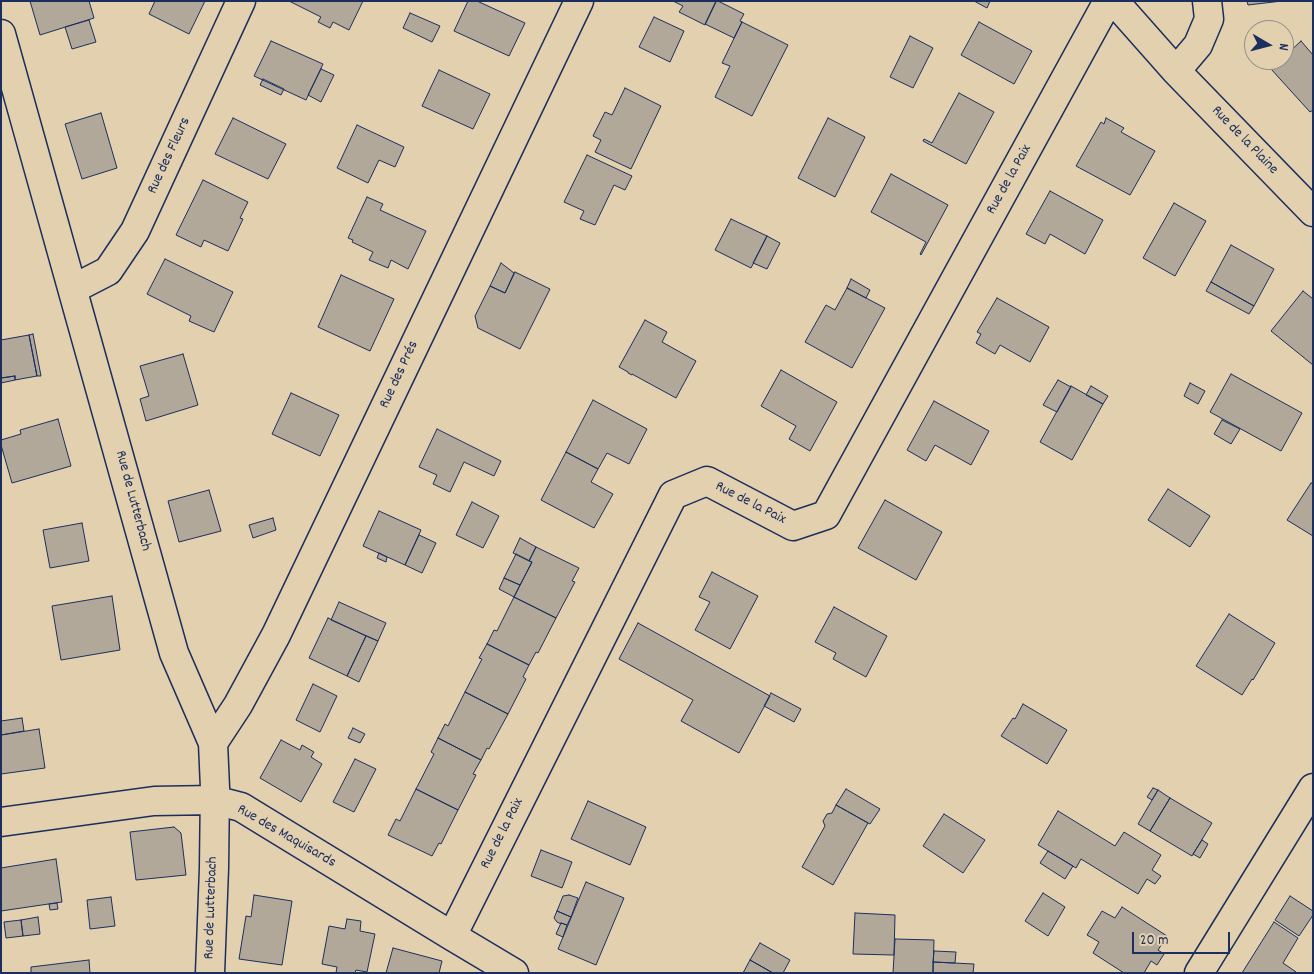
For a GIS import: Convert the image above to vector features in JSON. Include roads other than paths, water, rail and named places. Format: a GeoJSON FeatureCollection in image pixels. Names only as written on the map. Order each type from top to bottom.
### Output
{"type":"FeatureCollection","features":[{"type":"Feature","properties":{"kind":"street","name":"Rue des Fleurs"},"geometry":{"type":"LineString","coordinates":[[73,289],[108,271],[135,231],[241,1]]}},
{"type":"Feature","properties":{"kind":"street","name":"Rue des Prés"},"geometry":{"type":"LineString","coordinates":[[213,744],[238,705],[276,635],[579,1]]}},
{"type":"Feature","properties":{"kind":"street","name":"Rue de la Paix"},"geometry":{"type":"LineString","coordinates":[[452,936],[673,495],[707,481],[792,526],[826,515],[1108,1]]}},
{"type":"Feature","properties":{"kind":"street","name":"Rue de la Plaine"},"geometry":{"type":"LineString","coordinates":[[1114,1],[1176,71],[1313,212]]}},
{"type":"Feature","properties":{"kind":"street"},"geometry":{"type":"LineString","coordinates":[[1176,71],[1198,45],[1209,19],[1207,1]]}},
{"type":"Feature","properties":{"kind":"street","name":"Rue de Lutterbach"},"geometry":{"type":"LineString","coordinates":[[1,34],[174,653],[213,744],[214,868],[210,973]]}},
{"type":"Feature","properties":{"kind":"street"},"geometry":{"type":"LineString","coordinates":[[1199,973],[1313,788]]}},
{"type":"Feature","properties":{"kind":"street","name":"Rue des Maquisards"},"geometry":{"type":"LineString","coordinates":[[1,822],[154,801],[214,800],[241,808],[514,973]]}}]}
